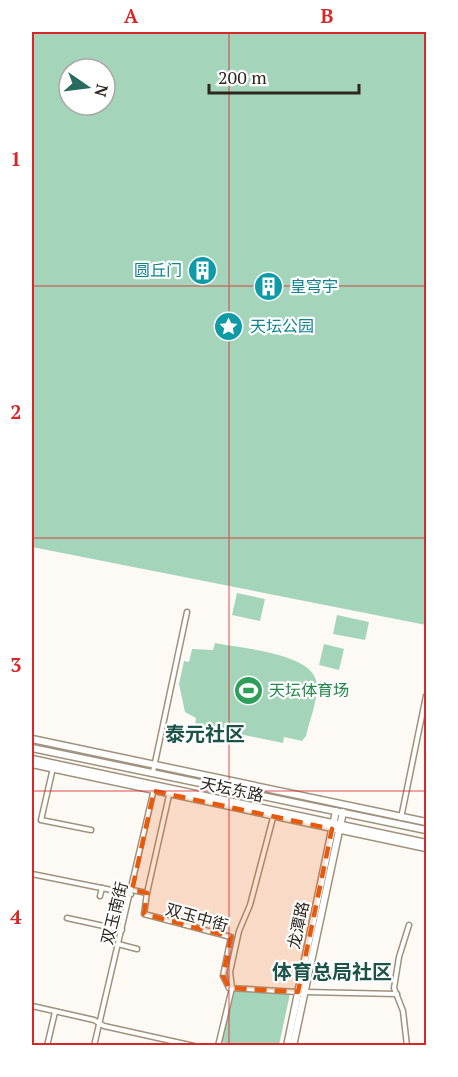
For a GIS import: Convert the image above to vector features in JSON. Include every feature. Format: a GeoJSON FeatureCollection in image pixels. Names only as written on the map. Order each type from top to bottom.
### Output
{"type":"FeatureCollection","features":[{"type":"Feature","properties":{"kind":"street"},"geometry":{"type":"LineString","coordinates":[[153,772],[187,612]]}},
{"type":"Feature","properties":{"kind":"street"},"geometry":{"type":"LineString","coordinates":[[400,820],[426,696]]}},
{"type":"Feature","properties":{"kind":"street"},"geometry":{"type":"LineString","coordinates":[[32,739],[154,764],[400,820],[426,822]]}},
{"type":"Feature","properties":{"kind":"street","name":"天坛东路"},"geometry":{"type":"LineString","coordinates":[[32,748],[339,811],[400,820],[426,830]]}},
{"type":"Feature","properties":{"kind":"street","name":"天坛东路"},"geometry":{"type":"LineString","coordinates":[[32,759],[53,766],[170,792],[336,827],[426,843]]}},
{"type":"Feature","properties":{"kind":"street"},"geometry":{"type":"LineString","coordinates":[[32,764],[53,766],[41,820],[91,830]]}},
{"type":"Feature","properties":{"kind":"street","name":"双玉南街"},"geometry":{"type":"LineString","coordinates":[[94,1046],[155,788]]}},
{"type":"Feature","properties":{"kind":"street"},"geometry":{"type":"LineString","coordinates":[[147,893],[170,792]]}},
{"type":"Feature","properties":{"kind":"street","name":"龙潭路"},"geometry":{"type":"LineString","coordinates":[[287,1046],[301,992],[339,811]]}},
{"type":"Feature","properties":{"kind":"street"},"geometry":{"type":"LineString","coordinates":[[218,1046],[232,988],[230,972],[239,931],[250,905],[274,814]]}},
{"type":"Feature","properties":{"kind":"street"},"geometry":{"type":"LineString","coordinates":[[336,827],[426,848]]}},
{"type":"Feature","properties":{"kind":"street","name":"双玉中街"},"geometry":{"type":"LineString","coordinates":[[32,874],[102,888],[147,893],[144,914],[231,937],[223,976],[229,988],[232,988]]}},
{"type":"Feature","properties":{"kind":"street"},"geometry":{"type":"LineString","coordinates":[[100,896],[102,888]]}},
{"type":"Feature","properties":{"kind":"street"},"geometry":{"type":"LineString","coordinates":[[67,918],[122,930]]}},
{"type":"Feature","properties":{"kind":"street"},"geometry":{"type":"LineString","coordinates":[[406,1046],[403,1011],[394,988],[399,957],[409,925]]}},
{"type":"Feature","properties":{"kind":"street"},"geometry":{"type":"LineString","coordinates":[[118,944],[137,949]]}},
{"type":"Feature","properties":{"kind":"street"},"geometry":{"type":"LineString","coordinates":[[232,988],[397,994]]}},
{"type":"Feature","properties":{"kind":"street","name":"龙潭路"},"geometry":{"type":"LineString","coordinates":[[293,1046],[301,992]]}},
{"type":"Feature","properties":{"kind":"street"},"geometry":{"type":"LineString","coordinates":[[32,1006],[94,1020],[99,1025],[194,1046]]}},
{"type":"Feature","properties":{"kind":"street"},"geometry":{"type":"LineString","coordinates":[[46,1046],[55,1012]]}},
{"type":"Feature","properties":{"kind":"highlighted area"},"geometry":{"type":"Polygon","coordinates":[[[154,791],[332,829],[298,992],[229,988],[223,976],[231,937],[144,914],[147,893],[132,890],[154,791]]]}},
{"type":"Feature","properties":{"kind":"green space","name":"天坛公园"},"geometry":{"type":"Polygon","coordinates":[[[32,32],[426,32],[426,625],[32,547],[32,32]]]}},
{"type":"Feature","properties":{"kind":"green space"},"geometry":{"type":"Polygon","coordinates":[[[237,593],[265,599],[260,621],[232,615],[237,593]]]}},
{"type":"Feature","properties":{"kind":"green space"},"geometry":{"type":"Polygon","coordinates":[[[337,615],[369,622],[365,640],[333,634],[337,615]]]}},
{"type":"Feature","properties":{"kind":"green space","name":"天坛体育场"},"geometry":{"type":"Polygon","coordinates":[[[215,643],[272,653],[301,664],[311,671],[316,680],[317,693],[306,736],[302,741],[284,737],[283,743],[195,725],[196,718],[185,712],[179,684],[184,661],[189,662],[192,649],[213,650],[215,643]]]}},
{"type":"Feature","properties":{"kind":"green space"},"geometry":{"type":"Polygon","coordinates":[[[324,644],[344,649],[339,670],[319,665],[324,644]]]}},
{"type":"Feature","properties":{"kind":"green space"},"geometry":{"type":"Polygon","coordinates":[[[234,990],[290,994],[279,1045],[237,1045],[220,1042],[234,990]]]}},
{"type":"Feature","properties":{"kind":"place","name":"圆丘门"},"geometry":{"type":"Point","coordinates":[203,270]}},
{"type":"Feature","properties":{"kind":"place","name":"皇穹宇"},"geometry":{"type":"Point","coordinates":[269,286]}},
{"type":"Feature","properties":{"kind":"place","name":"天坛公园"},"geometry":{"type":"Point","coordinates":[229,326]}},
{"type":"Feature","properties":{"kind":"place","name":"天坛体育场"},"geometry":{"type":"Point","coordinates":[248,690]}},
{"type":"Feature","properties":{"kind":"district","name":"泰元社区"},"geometry":{"type":"Point","coordinates":[205,734]}},
{"type":"Feature","properties":{"kind":"district","name":"体育总局社区"},"geometry":{"type":"Point","coordinates":[332,972]}}]}
